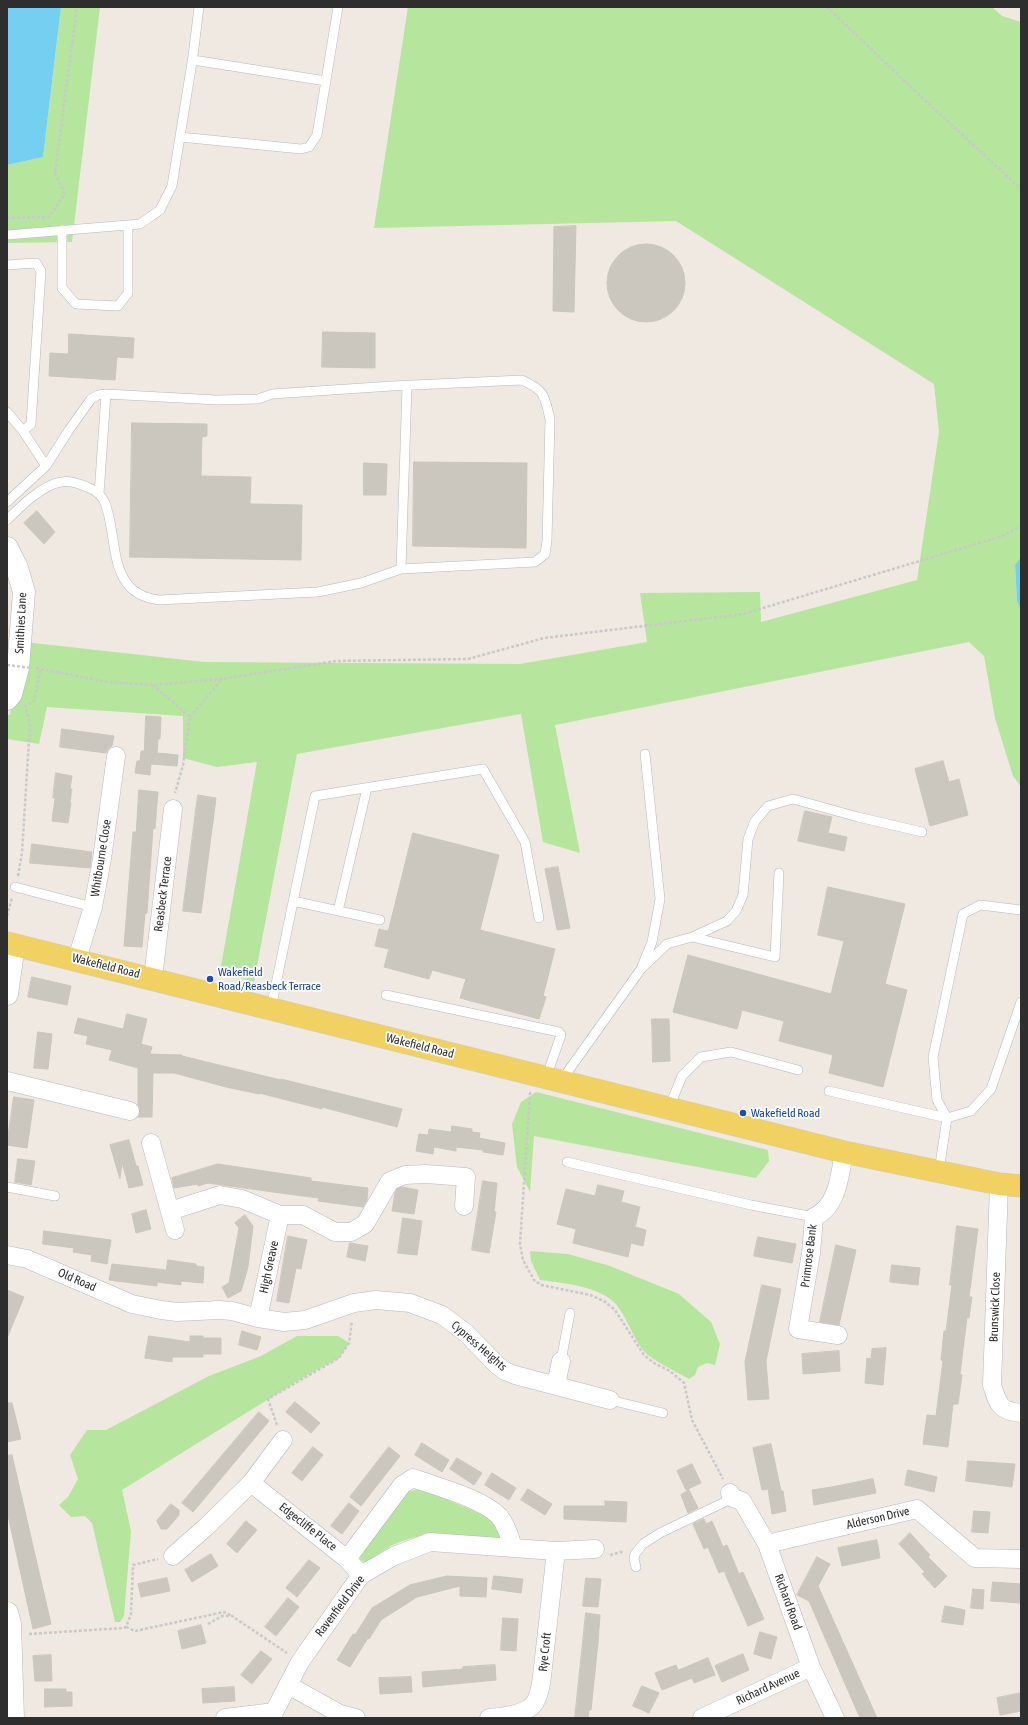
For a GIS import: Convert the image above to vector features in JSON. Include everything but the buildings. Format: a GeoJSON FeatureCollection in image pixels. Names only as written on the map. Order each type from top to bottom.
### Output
{"type":"FeatureCollection","features":[{"type":"Feature","properties":{"kind":"main road","name":"Smithies Lane"},"geometry":{"type":"LineString","coordinates":[[7,548],[17,568],[24,592],[18,668],[11,694],[7,699]]}},
{"type":"Feature","properties":{"kind":"main road","name":"Wakefield Road"},"geometry":{"type":"LineString","coordinates":[[10,944],[77,959],[844,1152],[999,1184],[1021,1186]]}},
{"type":"Feature","properties":{"kind":"main road"},"geometry":{"type":"LineString","coordinates":[[7,994],[10,944]]}},
{"type":"Feature","properties":{"kind":"main road"},"geometry":{"type":"LineString","coordinates":[[7,1613],[10,1635],[13,1718]]}},
{"type":"Feature","properties":{"kind":"street","name":"Whitbourne Close"},"geometry":{"type":"LineString","coordinates":[[77,959],[93,907],[102,859],[116,756]]}},
{"type":"Feature","properties":{"kind":"street","name":"Reasbeck Terrace"},"geometry":{"type":"LineString","coordinates":[[153,978],[173,809]]}},
{"type":"Feature","properties":{"kind":"street"},"geometry":{"type":"LineString","coordinates":[[7,1081],[130,1111]]}},
{"type":"Feature","properties":{"kind":"street"},"geometry":{"type":"LineString","coordinates":[[151,1143],[175,1230]]}},
{"type":"Feature","properties":{"kind":"street","name":"Primrose Bank"},"geometry":{"type":"LineString","coordinates":[[838,1335],[798,1329],[811,1253],[814,1217],[826,1208],[834,1196],[844,1152]]}},
{"type":"Feature","properties":{"kind":"street"},"geometry":{"type":"LineString","coordinates":[[170,1211],[220,1195],[242,1199],[280,1215],[303,1215],[335,1232],[351,1232],[365,1224],[390,1181],[405,1175],[426,1174],[466,1177],[464,1206]]}},
{"type":"Feature","properties":{"kind":"street","name":"Brunswick Close"},"geometry":{"type":"LineString","coordinates":[[999,1184],[992,1385],[998,1403],[1011,1412],[1021,1413]]}},
{"type":"Feature","properties":{"kind":"street","name":"High Greave"},"geometry":{"type":"LineString","coordinates":[[258,1318],[280,1215]]}},
{"type":"Feature","properties":{"kind":"street","name":"Old Road"},"geometry":{"type":"LineString","coordinates":[[7,1255],[27,1259],[117,1298],[146,1307]]}},
{"type":"Feature","properties":{"kind":"street","name":"Cypress Heights"},"geometry":{"type":"LineString","coordinates":[[146,1307],[177,1312],[219,1310],[232,1311],[258,1318],[284,1322],[305,1320],[354,1303],[376,1300],[410,1303],[442,1314],[466,1332],[497,1365],[505,1371],[610,1400]]}},
{"type":"Feature","properties":{"kind":"street"},"geometry":{"type":"LineString","coordinates":[[556,1385],[560,1361]]}},
{"type":"Feature","properties":{"kind":"street"},"geometry":{"type":"LineString","coordinates":[[173,1556],[206,1527],[251,1483],[283,1440]]}},
{"type":"Feature","properties":{"kind":"street","name":"Ravenfield Drive"},"geometry":{"type":"LineString","coordinates":[[347,1559],[402,1484],[413,1478],[483,1504],[499,1516],[508,1532],[513,1547]]}},
{"type":"Feature","properties":{"kind":"street","name":"Edgecliffe Place"},"geometry":{"type":"LineString","coordinates":[[251,1483],[347,1559],[361,1575]]}},
{"type":"Feature","properties":{"kind":"street","name":"Richard Road"},"geometry":{"type":"LineString","coordinates":[[732,1495],[742,1501],[767,1544],[812,1667],[835,1718]]}},
{"type":"Feature","properties":{"kind":"street","name":"Alderson Drive"},"geometry":{"type":"LineString","coordinates":[[767,1544],[917,1509],[975,1558],[1021,1559]]}},
{"type":"Feature","properties":{"kind":"street","name":"Ravenfield Drive"},"geometry":{"type":"LineString","coordinates":[[225,1718],[273,1715],[300,1662],[361,1575],[394,1556],[430,1542],[556,1551],[595,1550]]}},
{"type":"Feature","properties":{"kind":"street","name":"Rye Croft"},"geometry":{"type":"LineString","coordinates":[[488,1718],[518,1713],[532,1706],[539,1692],[556,1551]]}},
{"type":"Feature","properties":{"kind":"street","name":"Richard Avenue"},"geometry":{"type":"LineString","coordinates":[[702,1718],[812,1667]]}},
{"type":"Feature","properties":{"kind":"street"},"geometry":{"type":"LineString","coordinates":[[288,1685],[340,1714],[356,1718]]}},
{"type":"Feature","properties":{"kind":"lane"},"geometry":{"type":"LineString","coordinates":[[7,235],[140,224],[160,210],[172,186],[199,7]]}},
{"type":"Feature","properties":{"kind":"lane"},"geometry":{"type":"LineString","coordinates":[[180,137],[305,149],[312,144],[317,135],[338,7]]}},
{"type":"Feature","properties":{"kind":"lane"},"geometry":{"type":"LineString","coordinates":[[192,60],[326,81]]}},
{"type":"Feature","properties":{"kind":"lane"},"geometry":{"type":"LineString","coordinates":[[62,230],[62,288],[76,304],[118,306],[128,292],[128,225]]}},
{"type":"Feature","properties":{"kind":"lane"},"geometry":{"type":"LineString","coordinates":[[7,265],[36,264],[41,271],[31,424],[24,431]]}},
{"type":"Feature","properties":{"kind":"lane"},"geometry":{"type":"LineString","coordinates":[[7,502],[46,466],[91,399],[98,395],[106,394],[217,400],[258,399],[272,394],[522,380],[538,388],[546,401],[550,419],[547,541],[545,554],[535,562],[401,569],[361,583],[318,592],[159,600],[148,599],[130,588],[123,578],[115,560],[109,516],[105,501],[99,494],[83,485],[62,481],[53,484],[38,493],[7,520]]}},
{"type":"Feature","properties":{"kind":"lane"},"geometry":{"type":"LineString","coordinates":[[401,569],[407,386]]}},
{"type":"Feature","properties":{"kind":"lane"},"geometry":{"type":"LineString","coordinates":[[99,494],[106,394]]}},
{"type":"Feature","properties":{"kind":"lane"},"geometry":{"type":"LineString","coordinates":[[7,412],[24,431],[46,466]]}},
{"type":"Feature","properties":{"kind":"lane"},"geometry":{"type":"LineString","coordinates":[[641,968],[652,942],[660,899],[645,754]]}},
{"type":"Feature","properties":{"kind":"lane"},"geometry":{"type":"LineString","coordinates":[[271,1008],[315,796],[483,769],[525,842],[539,918]]}},
{"type":"Feature","properties":{"kind":"lane"},"geometry":{"type":"LineString","coordinates":[[338,911],[367,788]]}},
{"type":"Feature","properties":{"kind":"lane"},"geometry":{"type":"LineString","coordinates":[[546,1078],[641,968],[667,944],[692,937],[728,921],[736,911],[743,895],[748,839],[755,821],[768,806],[793,799],[858,817],[922,832]]}},
{"type":"Feature","properties":{"kind":"lane"},"geometry":{"type":"LineString","coordinates":[[692,937],[775,957],[779,873]]}},
{"type":"Feature","properties":{"kind":"lane"},"geometry":{"type":"LineString","coordinates":[[16,883],[93,907]]}},
{"type":"Feature","properties":{"kind":"lane"},"geometry":{"type":"LineString","coordinates":[[293,900],[380,920]]}},
{"type":"Feature","properties":{"kind":"lane"},"geometry":{"type":"LineString","coordinates":[[939,1172],[947,1118],[937,1100],[933,1057],[963,914],[980,905],[1021,910]]}},
{"type":"Feature","properties":{"kind":"lane"},"geometry":{"type":"LineString","coordinates":[[386,995],[559,1032],[561,1035],[546,1078]]}},
{"type":"Feature","properties":{"kind":"lane"},"geometry":{"type":"LineString","coordinates":[[829,1091],[947,1118],[971,1112],[992,1088],[1021,1002]]}},
{"type":"Feature","properties":{"kind":"lane"},"geometry":{"type":"LineString","coordinates":[[669,1108],[682,1076],[701,1056],[731,1052],[798,1070]]}},
{"type":"Feature","properties":{"kind":"lane"},"geometry":{"type":"LineString","coordinates":[[567,1162],[751,1206],[814,1217]]}},
{"type":"Feature","properties":{"kind":"lane"},"geometry":{"type":"LineString","coordinates":[[7,1187],[55,1196]]}},
{"type":"Feature","properties":{"kind":"lane"},"geometry":{"type":"LineString","coordinates":[[560,1361],[570,1313]]}},
{"type":"Feature","properties":{"kind":"lane"},"geometry":{"type":"LineString","coordinates":[[610,1400],[663,1413]]}},
{"type":"Feature","properties":{"kind":"lane"},"geometry":{"type":"LineString","coordinates":[[636,1567],[634,1559],[637,1551],[643,1544],[660,1533],[732,1495]]}},
{"type":"Feature","properties":{"kind":"path"},"geometry":{"type":"LineString","coordinates":[[7,218],[49,217],[65,194],[55,173],[77,7]]}},
{"type":"Feature","properties":{"kind":"path"},"geometry":{"type":"LineString","coordinates":[[827,7],[916,92],[1021,188]]}},
{"type":"Feature","properties":{"kind":"path"},"geometry":{"type":"LineString","coordinates":[[7,665],[41,669],[107,682],[152,685],[222,679],[336,660],[468,659],[544,638],[743,614],[1003,536],[1021,526]]}},
{"type":"Feature","properties":{"kind":"path"},"geometry":{"type":"LineString","coordinates":[[16,883],[22,853],[30,724],[25,706],[34,701],[41,669]]}},
{"type":"Feature","properties":{"kind":"path"},"geometry":{"type":"LineString","coordinates":[[173,809],[175,793],[183,765],[190,717],[222,679]]}},
{"type":"Feature","properties":{"kind":"path"},"geometry":{"type":"LineString","coordinates":[[152,685],[190,717]]}},
{"type":"Feature","properties":{"kind":"path"},"geometry":{"type":"LineString","coordinates":[[546,1078],[520,1244],[523,1260],[534,1280],[541,1285],[590,1295],[604,1301],[615,1310],[644,1355],[654,1363],[670,1370],[684,1383],[692,1420],[732,1495]]}},
{"type":"Feature","properties":{"kind":"path"},"geometry":{"type":"LineString","coordinates":[[283,1440],[268,1399],[339,1358],[349,1343],[354,1303]]}},
{"type":"Feature","properties":{"kind":"path"},"geometry":{"type":"LineString","coordinates":[[595,1550],[595,1555],[610,1555],[622,1552],[637,1551]]}},
{"type":"Feature","properties":{"kind":"path"},"geometry":{"type":"LineString","coordinates":[[126,1627],[131,1614],[133,1565],[173,1556]]}},
{"type":"Feature","properties":{"kind":"path"},"geometry":{"type":"LineString","coordinates":[[10,1635],[126,1627],[135,1631],[224,1612],[300,1662]]}},
{"type":"Feature","properties":{"kind":"path"},"geometry":{"type":"LineString","coordinates":[[208,1624],[222,1616],[232,1616]]}},
{"type":"Feature","properties":{"kind":"green space"},"geometry":{"type":"Polygon","coordinates":[[[61,7],[100,7],[72,242],[7,243],[7,165],[43,157],[61,7]]]}},
{"type":"Feature","properties":{"kind":"green space"},"geometry":{"type":"Polygon","coordinates":[[[408,7],[992,7],[1002,16],[1021,22],[1021,557],[1015,565],[1017,601],[1021,611],[1021,787],[1013,776],[995,718],[984,656],[969,642],[555,725],[580,853],[543,842],[521,714],[297,754],[254,982],[220,972],[257,762],[217,767],[183,758],[183,716],[47,707],[39,744],[7,739],[7,716],[10,714],[24,642],[204,662],[520,664],[647,642],[640,593],[760,592],[761,622],[917,580],[939,432],[934,384],[676,221],[374,228],[408,7]]]}},
{"type":"Feature","properties":{"kind":"green space"},"geometry":{"type":"Polygon","coordinates":[[[536,1092],[768,1150],[769,1161],[756,1178],[534,1136],[530,1192],[517,1167],[512,1124],[521,1102],[536,1092]]]}},
{"type":"Feature","properties":{"kind":"green space"},"geometry":{"type":"Polygon","coordinates":[[[530,1251],[568,1254],[610,1266],[679,1294],[711,1322],[720,1344],[715,1365],[707,1363],[698,1367],[695,1375],[689,1379],[658,1362],[646,1354],[643,1350],[623,1314],[615,1303],[608,1297],[590,1289],[569,1284],[540,1280],[531,1261],[530,1251]]]}},
{"type":"Feature","properties":{"kind":"green space"},"geometry":{"type":"Polygon","coordinates":[[[297,1336],[338,1336],[349,1343],[339,1358],[309,1374],[122,1490],[131,1531],[124,1616],[120,1622],[115,1622],[92,1523],[85,1516],[71,1517],[59,1505],[68,1497],[78,1479],[70,1455],[87,1430],[106,1430],[209,1376],[261,1356],[297,1336]]]}},
{"type":"Feature","properties":{"kind":"green space"},"geometry":{"type":"Polygon","coordinates":[[[419,1489],[495,1520],[503,1538],[498,1540],[446,1534],[420,1536],[391,1546],[367,1563],[360,1560],[361,1554],[408,1492],[419,1489]]]}},
{"type":"Feature","properties":{"kind":"water"},"geometry":{"type":"Polygon","coordinates":[[[7,7],[61,7],[43,157],[7,165],[7,7]]]}},
{"type":"Feature","properties":{"kind":"water"},"geometry":{"type":"Polygon","coordinates":[[[1021,557],[1021,611],[1017,601],[1015,565],[1021,557]]]}},
{"type":"Feature","properties":{"kind":"place","name":"Wakefield Road/Reasbeck Terrace"},"geometry":{"type":"Point","coordinates":[210,979]}},
{"type":"Feature","properties":{"kind":"place","name":"Wakefield Road"},"geometry":{"type":"Point","coordinates":[743,1113]}}]}
